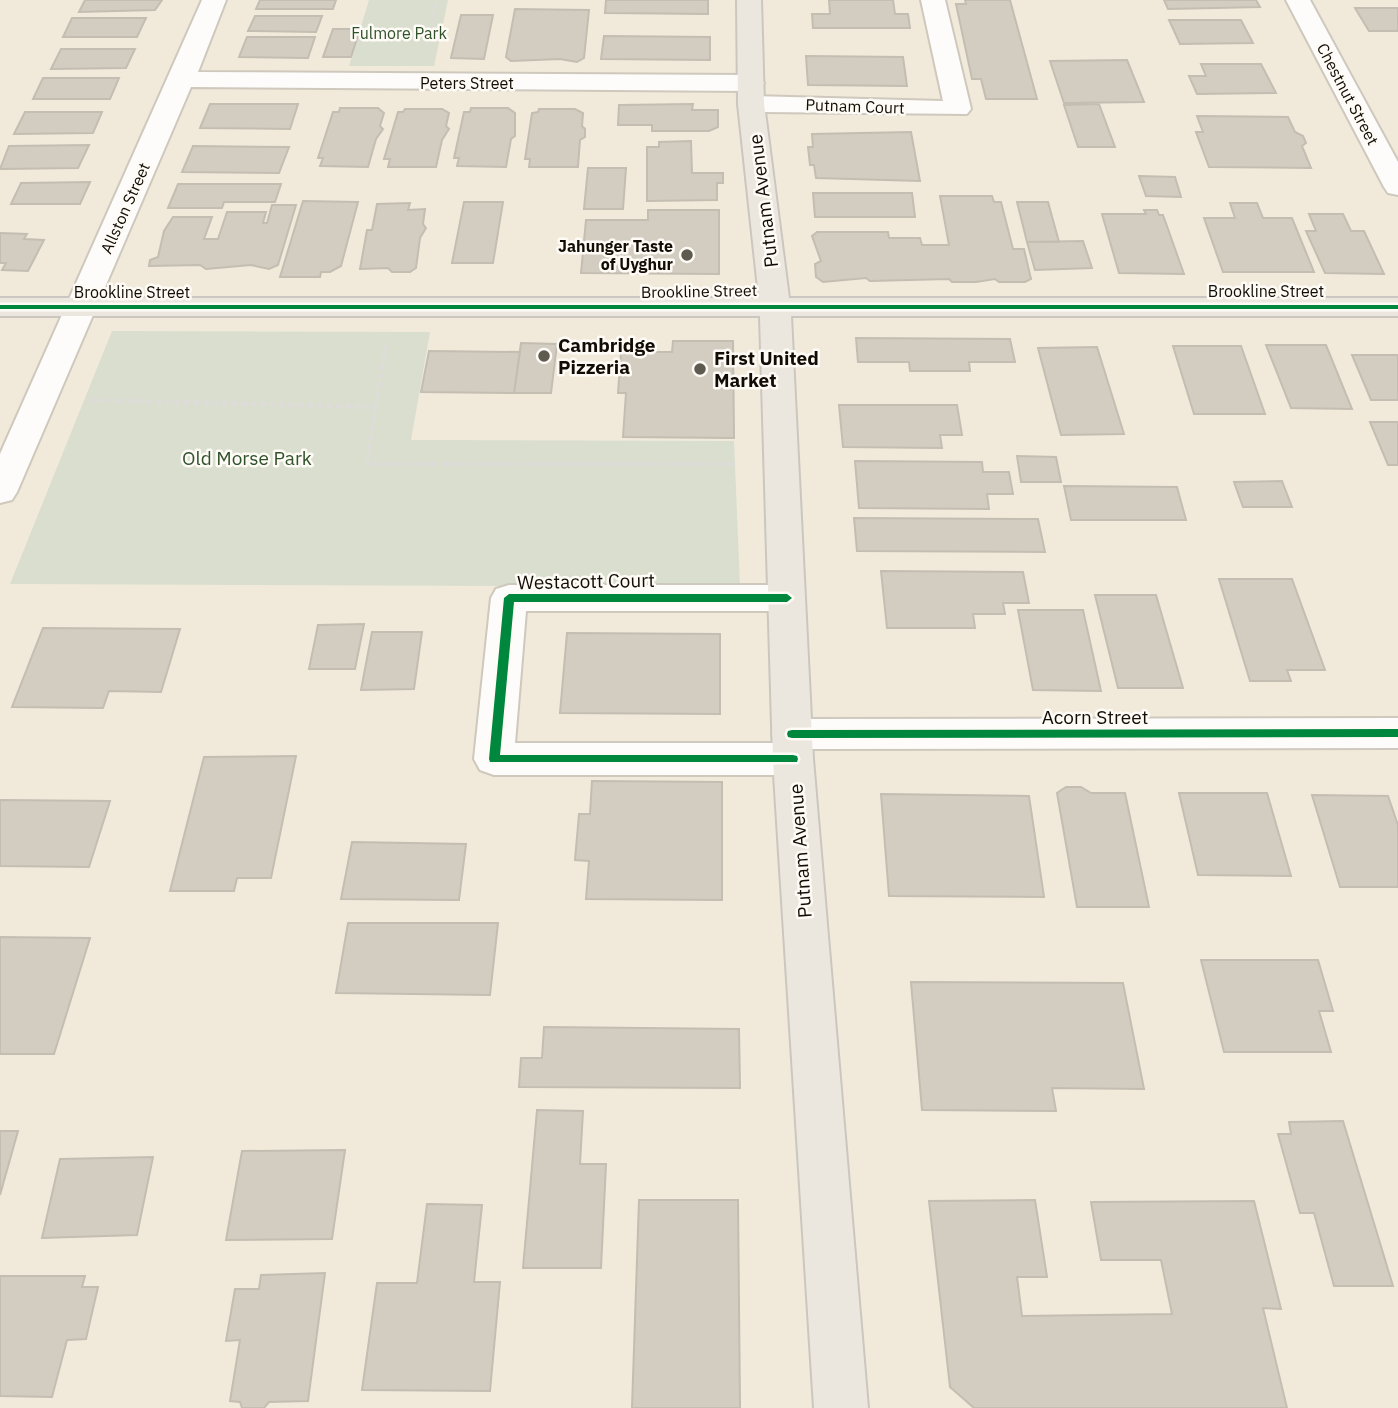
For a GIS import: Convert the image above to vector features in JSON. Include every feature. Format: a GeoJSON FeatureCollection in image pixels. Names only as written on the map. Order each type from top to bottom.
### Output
{"type":"FeatureCollection","features":[{"type":"Feature","properties":{"kind":"main road","name":"Putnam Avenue"},"geometry":{"type":"LineString","coordinates":[[749,0],[751,93],[775,306],[779,465],[793,747],[841,1408]]}},
{"type":"Feature","properties":{"kind":"main road","name":"Brookline Street"},"geometry":{"type":"LineString","coordinates":[[0,307],[1398,307]]}},
{"type":"Feature","properties":{"kind":"street","name":"Allston Street"},"geometry":{"type":"LineString","coordinates":[[0,492],[182,79],[214,0]]}},
{"type":"Feature","properties":{"kind":"street","name":"Putnam Court"},"geometry":{"type":"LineString","coordinates":[[751,93],[958,109],[933,0]]}},
{"type":"Feature","properties":{"kind":"street","name":"Chestnut Street"},"geometry":{"type":"LineString","coordinates":[[1298,0],[1398,187]]}},
{"type":"Feature","properties":{"kind":"street","name":"Peters Street"},"geometry":{"type":"LineString","coordinates":[[182,79],[751,93]]}},
{"type":"Feature","properties":{"kind":"street","name":"Westacott Court"},"geometry":{"type":"LineString","coordinates":[[787,598],[509,598],[494,759],[793,747]]}},
{"type":"Feature","properties":{"kind":"street","name":"Acorn Street"},"geometry":{"type":"LineString","coordinates":[[793,747],[1398,733]]}},
{"type":"Feature","properties":{"kind":"path"},"geometry":{"type":"LineString","coordinates":[[392,307],[367,464],[779,465]]}},
{"type":"Feature","properties":{"kind":"path"},"geometry":{"type":"LineString","coordinates":[[39,399],[375,407]]}},
{"type":"Feature","properties":{"kind":"green space","name":"Fulmore Park"},"geometry":{"type":"Polygon","coordinates":[[[369,0],[448,0],[434,66],[349,66],[369,0]]]}},
{"type":"Feature","properties":{"kind":"green space","name":"Old Morse Park"},"geometry":{"type":"Polygon","coordinates":[[[112,331],[430,332],[411,440],[734,441],[740,587],[10,584],[112,331]]]}},
{"type":"Feature","properties":{"kind":"building"},"geometry":{"type":"Polygon","coordinates":[[[85,0],[162,0],[155,10],[79,12],[85,0]]]}},
{"type":"Feature","properties":{"kind":"building"},"geometry":{"type":"Polygon","coordinates":[[[260,0],[336,0],[333,9],[256,9],[260,0]]]}},
{"type":"Feature","properties":{"kind":"building"},"geometry":{"type":"Polygon","coordinates":[[[606,0],[708,0],[708,14],[605,13],[606,0]]]}},
{"type":"Feature","properties":{"kind":"building"},"geometry":{"type":"Polygon","coordinates":[[[829,0],[893,0],[895,14],[908,14],[910,28],[813,28],[812,14],[830,14],[829,0]]]}},
{"type":"Feature","properties":{"kind":"building"},"geometry":{"type":"Polygon","coordinates":[[[965,0],[1010,0],[1037,99],[986,99],[981,79],[972,79],[956,4],[966,4],[965,0]]]}},
{"type":"Feature","properties":{"kind":"building"},"geometry":{"type":"Polygon","coordinates":[[[1164,0],[1256,0],[1260,7],[1168,9],[1164,0]]]}},
{"type":"Feature","properties":{"kind":"building"},"geometry":{"type":"Polygon","coordinates":[[[1355,8],[1398,8],[1398,31],[1369,31],[1355,8]]]}},
{"type":"Feature","properties":{"kind":"building"},"geometry":{"type":"Polygon","coordinates":[[[515,9],[589,10],[584,58],[577,62],[560,59],[511,61],[506,57],[515,9]]]}},
{"type":"Feature","properties":{"kind":"building"},"geometry":{"type":"Polygon","coordinates":[[[461,15],[493,15],[484,59],[451,58],[461,15]]]}},
{"type":"Feature","properties":{"kind":"building"},"geometry":{"type":"Polygon","coordinates":[[[255,16],[322,16],[316,32],[248,31],[255,16]]]}},
{"type":"Feature","properties":{"kind":"building"},"geometry":{"type":"Polygon","coordinates":[[[72,18],[146,18],[137,37],[63,37],[72,18]]]}},
{"type":"Feature","properties":{"kind":"building"},"geometry":{"type":"Polygon","coordinates":[[[1169,20],[1241,20],[1253,43],[1180,44],[1169,20]]]}},
{"type":"Feature","properties":{"kind":"building"},"geometry":{"type":"Polygon","coordinates":[[[333,29],[360,29],[351,57],[323,57],[333,29]]]}},
{"type":"Feature","properties":{"kind":"building"},"geometry":{"type":"Polygon","coordinates":[[[604,36],[710,37],[710,60],[601,59],[604,36]]]}},
{"type":"Feature","properties":{"kind":"building"},"geometry":{"type":"Polygon","coordinates":[[[247,37],[315,37],[308,58],[239,57],[247,37]]]}},
{"type":"Feature","properties":{"kind":"building"},"geometry":{"type":"Polygon","coordinates":[[[61,49],[135,49],[126,68],[51,69],[61,49]]]}},
{"type":"Feature","properties":{"kind":"building"},"geometry":{"type":"Polygon","coordinates":[[[806,56],[903,57],[907,86],[808,85],[806,56]]]}},
{"type":"Feature","properties":{"kind":"building"},"geometry":{"type":"Polygon","coordinates":[[[1127,60],[1144,102],[1064,103],[1050,61],[1127,60]]]}},
{"type":"Feature","properties":{"kind":"building"},"geometry":{"type":"Polygon","coordinates":[[[1201,64],[1261,64],[1276,93],[1197,94],[1189,76],[1206,76],[1201,64]]]}},
{"type":"Feature","properties":{"kind":"building"},"geometry":{"type":"Polygon","coordinates":[[[43,78],[119,78],[110,99],[33,99],[43,78]]]}},
{"type":"Feature","properties":{"kind":"building"},"geometry":{"type":"Polygon","coordinates":[[[210,104],[298,104],[290,129],[200,128],[210,104]]]}},
{"type":"Feature","properties":{"kind":"building"},"geometry":{"type":"Polygon","coordinates":[[[693,104],[692,110],[718,110],[718,127],[709,131],[652,131],[652,125],[618,125],[619,105],[693,104]]]}},
{"type":"Feature","properties":{"kind":"building"},"geometry":{"type":"Polygon","coordinates":[[[1099,104],[1115,147],[1078,147],[1064,105],[1099,104]]]}},
{"type":"Feature","properties":{"kind":"building"},"geometry":{"type":"Polygon","coordinates":[[[340,108],[378,108],[384,113],[380,126],[383,129],[376,139],[368,167],[320,166],[323,158],[318,158],[333,112],[339,112],[340,108]]]}},
{"type":"Feature","properties":{"kind":"building"},"geometry":{"type":"Polygon","coordinates":[[[471,108],[508,108],[515,113],[515,136],[511,139],[506,167],[457,166],[459,158],[454,158],[464,112],[470,112],[471,108]]]}},
{"type":"Feature","properties":{"kind":"building"},"geometry":{"type":"Polygon","coordinates":[[[405,109],[442,109],[449,113],[446,126],[449,129],[442,140],[436,167],[388,167],[390,159],[384,159],[398,112],[405,109]]]}},
{"type":"Feature","properties":{"kind":"building"},"geometry":{"type":"Polygon","coordinates":[[[539,109],[575,109],[583,113],[585,137],[580,140],[578,167],[529,167],[530,159],[525,159],[532,113],[538,112],[539,109]]]}},
{"type":"Feature","properties":{"kind":"building"},"geometry":{"type":"Polygon","coordinates":[[[25,112],[102,112],[93,133],[14,134],[25,112]]]}},
{"type":"Feature","properties":{"kind":"building"},"geometry":{"type":"Polygon","coordinates":[[[1197,116],[1288,117],[1295,132],[1303,136],[1306,143],[1302,146],[1311,168],[1209,167],[1196,132],[1203,132],[1197,116]]]}},
{"type":"Feature","properties":{"kind":"building"},"geometry":{"type":"Polygon","coordinates":[[[911,132],[920,181],[816,178],[814,165],[810,165],[808,147],[813,147],[812,134],[911,132]]]}},
{"type":"Feature","properties":{"kind":"building"},"geometry":{"type":"Polygon","coordinates":[[[691,141],[692,173],[723,173],[723,183],[717,183],[717,200],[647,201],[647,147],[659,147],[659,142],[691,141]]]}},
{"type":"Feature","properties":{"kind":"building"},"geometry":{"type":"Polygon","coordinates":[[[89,145],[78,168],[0,169],[9,146],[89,145]]]}},
{"type":"Feature","properties":{"kind":"building"},"geometry":{"type":"Polygon","coordinates":[[[193,146],[289,147],[279,173],[182,172],[193,146]]]}},
{"type":"Feature","properties":{"kind":"building"},"geometry":{"type":"Polygon","coordinates":[[[588,168],[626,168],[623,209],[584,209],[588,168]]]}},
{"type":"Feature","properties":{"kind":"building"},"geometry":{"type":"Polygon","coordinates":[[[1139,176],[1175,177],[1181,197],[1146,196],[1139,176]]]}},
{"type":"Feature","properties":{"kind":"building"},"geometry":{"type":"Polygon","coordinates":[[[90,182],[80,204],[11,204],[21,183],[90,182]]]}},
{"type":"Feature","properties":{"kind":"building"},"geometry":{"type":"Polygon","coordinates":[[[178,184],[281,184],[275,202],[224,202],[222,208],[168,208],[178,184]]]}},
{"type":"Feature","properties":{"kind":"building"},"geometry":{"type":"Polygon","coordinates":[[[813,193],[912,193],[915,217],[815,217],[813,193]]]}},
{"type":"Feature","properties":{"kind":"building"},"geometry":{"type":"Polygon","coordinates":[[[940,196],[992,196],[994,202],[1001,202],[1013,249],[1024,249],[1031,279],[1025,282],[999,282],[995,279],[952,282],[949,279],[870,281],[866,278],[823,282],[816,277],[815,264],[821,261],[812,236],[817,232],[888,232],[889,238],[920,238],[922,245],[949,245],[940,196]]]}},
{"type":"Feature","properties":{"kind":"building"},"geometry":{"type":"Polygon","coordinates":[[[303,201],[358,202],[341,266],[330,272],[321,272],[320,277],[280,277],[303,201]]]}},
{"type":"Feature","properties":{"kind":"building"},"geometry":{"type":"Polygon","coordinates":[[[464,202],[503,202],[493,263],[452,263],[464,202]]]}},
{"type":"Feature","properties":{"kind":"building"},"geometry":{"type":"Polygon","coordinates":[[[1017,202],[1048,202],[1059,242],[1027,242],[1017,202]]]}},
{"type":"Feature","properties":{"kind":"building"},"geometry":{"type":"Polygon","coordinates":[[[410,203],[408,210],[425,209],[423,224],[426,228],[420,238],[416,268],[410,272],[392,272],[388,268],[360,269],[367,230],[372,230],[377,204],[410,203]]]}},
{"type":"Feature","properties":{"kind":"building"},"geometry":{"type":"Polygon","coordinates":[[[1230,203],[1257,203],[1263,218],[1292,218],[1314,272],[1223,272],[1204,218],[1235,218],[1230,203]]]}},
{"type":"Feature","properties":{"kind":"building"},"geometry":{"type":"Polygon","coordinates":[[[272,205],[296,205],[278,265],[269,269],[251,265],[206,269],[200,265],[149,266],[150,260],[158,257],[164,231],[173,217],[212,217],[204,239],[218,239],[227,212],[266,212],[263,223],[267,223],[272,205]]]}},
{"type":"Feature","properties":{"kind":"building"},"geometry":{"type":"Polygon","coordinates":[[[648,210],[719,210],[719,274],[581,273],[586,220],[648,220],[648,210]]]}},
{"type":"Feature","properties":{"kind":"building"},"geometry":{"type":"Polygon","coordinates":[[[1144,210],[1157,210],[1159,215],[1163,215],[1184,274],[1119,273],[1102,214],[1146,214],[1144,210]]]}},
{"type":"Feature","properties":{"kind":"building"},"geometry":{"type":"Polygon","coordinates":[[[1309,214],[1343,214],[1351,231],[1364,231],[1384,274],[1325,273],[1306,231],[1316,231],[1309,214]]]}},
{"type":"Feature","properties":{"kind":"building"},"geometry":{"type":"Polygon","coordinates":[[[0,233],[27,234],[24,239],[44,240],[28,271],[2,270],[6,263],[0,263],[0,233]]]}},
{"type":"Feature","properties":{"kind":"building"},"geometry":{"type":"Polygon","coordinates":[[[1083,241],[1092,268],[1035,270],[1027,242],[1083,241]]]}},
{"type":"Feature","properties":{"kind":"building"},"geometry":{"type":"Polygon","coordinates":[[[856,338],[1010,339],[1015,362],[969,362],[970,371],[910,371],[909,362],[858,362],[856,338]]]}},
{"type":"Feature","properties":{"kind":"building"},"geometry":{"type":"Polygon","coordinates":[[[673,341],[733,341],[734,438],[623,437],[626,393],[618,393],[621,352],[672,352],[673,341]]]}},
{"type":"Feature","properties":{"kind":"building"},"geometry":{"type":"Polygon","coordinates":[[[521,343],[557,344],[551,393],[514,393],[521,343]]]}},
{"type":"Feature","properties":{"kind":"building"},"geometry":{"type":"Polygon","coordinates":[[[1266,345],[1326,345],[1352,409],[1291,408],[1266,345]]]}},
{"type":"Feature","properties":{"kind":"building"},"geometry":{"type":"Polygon","coordinates":[[[1173,346],[1241,346],[1265,414],[1194,414],[1173,346]]]}},
{"type":"Feature","properties":{"kind":"building"},"geometry":{"type":"Polygon","coordinates":[[[1097,347],[1124,434],[1061,435],[1038,348],[1097,347]]]}},
{"type":"Feature","properties":{"kind":"building"},"geometry":{"type":"Polygon","coordinates":[[[429,351],[520,352],[514,393],[421,392],[429,351]]]}},
{"type":"Feature","properties":{"kind":"building"},"geometry":{"type":"Polygon","coordinates":[[[1352,355],[1398,355],[1398,400],[1371,400],[1352,355]]]}},
{"type":"Feature","properties":{"kind":"building"},"geometry":{"type":"Polygon","coordinates":[[[839,405],[957,405],[962,435],[940,435],[942,448],[843,447],[839,405]]]}},
{"type":"Feature","properties":{"kind":"building"},"geometry":{"type":"Polygon","coordinates":[[[1370,422],[1398,422],[1398,465],[1388,465],[1370,422]]]}},
{"type":"Feature","properties":{"kind":"building"},"geometry":{"type":"Polygon","coordinates":[[[1017,456],[1056,457],[1061,482],[1021,482],[1017,456]]]}},
{"type":"Feature","properties":{"kind":"building"},"geometry":{"type":"Polygon","coordinates":[[[855,461],[982,462],[983,472],[1009,472],[1013,494],[987,494],[989,509],[859,508],[855,461]]]}},
{"type":"Feature","properties":{"kind":"building"},"geometry":{"type":"Polygon","coordinates":[[[1282,481],[1292,507],[1243,507],[1234,482],[1282,481]]]}},
{"type":"Feature","properties":{"kind":"building"},"geometry":{"type":"Polygon","coordinates":[[[1064,486],[1177,487],[1186,520],[1071,520],[1064,486]]]}},
{"type":"Feature","properties":{"kind":"building"},"geometry":{"type":"Polygon","coordinates":[[[854,518],[1038,519],[1045,552],[857,551],[854,518]]]}},
{"type":"Feature","properties":{"kind":"building"},"geometry":{"type":"Polygon","coordinates":[[[881,571],[1023,572],[1029,603],[1003,603],[1005,614],[973,614],[975,628],[887,628],[881,571]]]}},
{"type":"Feature","properties":{"kind":"building"},"geometry":{"type":"Polygon","coordinates":[[[1219,579],[1292,579],[1325,670],[1287,670],[1291,681],[1250,681],[1219,579]]]}},
{"type":"Feature","properties":{"kind":"building"},"geometry":{"type":"Polygon","coordinates":[[[1095,595],[1156,595],[1183,688],[1118,688],[1095,595]]]}},
{"type":"Feature","properties":{"kind":"building"},"geometry":{"type":"Polygon","coordinates":[[[1018,610],[1083,610],[1101,691],[1033,690],[1018,610]]]}},
{"type":"Feature","properties":{"kind":"building"},"geometry":{"type":"Polygon","coordinates":[[[364,624],[355,669],[309,669],[318,625],[364,624]]]}},
{"type":"Feature","properties":{"kind":"building"},"geometry":{"type":"Polygon","coordinates":[[[43,628],[180,629],[161,692],[109,691],[103,708],[12,707],[43,628]]]}},
{"type":"Feature","properties":{"kind":"building"},"geometry":{"type":"Polygon","coordinates":[[[372,632],[422,632],[414,689],[361,690],[372,632]]]}},
{"type":"Feature","properties":{"kind":"building"},"geometry":{"type":"Polygon","coordinates":[[[567,633],[720,634],[720,714],[560,713],[567,633]]]}},
{"type":"Feature","properties":{"kind":"building"},"geometry":{"type":"Polygon","coordinates":[[[296,756],[271,878],[237,878],[234,891],[170,891],[204,757],[296,756]]]}},
{"type":"Feature","properties":{"kind":"building"},"geometry":{"type":"Polygon","coordinates":[[[592,781],[722,782],[722,900],[586,899],[589,861],[575,860],[579,814],[590,814],[592,781]]]}},
{"type":"Feature","properties":{"kind":"building"},"geometry":{"type":"Polygon","coordinates":[[[1066,787],[1081,787],[1091,793],[1125,793],[1149,907],[1077,907],[1057,793],[1066,787]]]}},
{"type":"Feature","properties":{"kind":"building"},"geometry":{"type":"Polygon","coordinates":[[[1179,793],[1267,793],[1291,876],[1198,875],[1179,793]]]}},
{"type":"Feature","properties":{"kind":"building"},"geometry":{"type":"Polygon","coordinates":[[[881,794],[1029,796],[1044,897],[889,896],[881,794]]]}},
{"type":"Feature","properties":{"kind":"building"},"geometry":{"type":"Polygon","coordinates":[[[1312,795],[1388,796],[1398,825],[1398,887],[1340,887],[1312,795]]]}},
{"type":"Feature","properties":{"kind":"building"},"geometry":{"type":"Polygon","coordinates":[[[0,800],[110,801],[89,867],[0,866],[0,800]]]}},
{"type":"Feature","properties":{"kind":"building"},"geometry":{"type":"Polygon","coordinates":[[[352,842],[466,844],[459,900],[341,899],[352,842]]]}},
{"type":"Feature","properties":{"kind":"building"},"geometry":{"type":"Polygon","coordinates":[[[348,923],[498,923],[490,995],[336,993],[348,923]]]}},
{"type":"Feature","properties":{"kind":"building"},"geometry":{"type":"Polygon","coordinates":[[[0,937],[90,938],[54,1054],[0,1054],[0,937]]]}},
{"type":"Feature","properties":{"kind":"building"},"geometry":{"type":"Polygon","coordinates":[[[1201,960],[1318,960],[1333,1011],[1319,1011],[1331,1052],[1224,1052],[1201,960]]]}},
{"type":"Feature","properties":{"kind":"building"},"geometry":{"type":"Polygon","coordinates":[[[911,982],[1123,983],[1144,1089],[1052,1088],[1056,1111],[922,1110],[911,982]]]}},
{"type":"Feature","properties":{"kind":"building"},"geometry":{"type":"Polygon","coordinates":[[[544,1027],[739,1029],[740,1088],[519,1087],[521,1058],[542,1058],[544,1027]]]}},
{"type":"Feature","properties":{"kind":"building"},"geometry":{"type":"Polygon","coordinates":[[[537,1110],[583,1111],[580,1164],[606,1164],[601,1268],[523,1268],[537,1110]]]}},
{"type":"Feature","properties":{"kind":"building"},"geometry":{"type":"Polygon","coordinates":[[[1343,1121],[1393,1286],[1334,1286],[1314,1213],[1300,1213],[1278,1134],[1291,1134],[1289,1122],[1343,1121]]]}},
{"type":"Feature","properties":{"kind":"building"},"geometry":{"type":"Polygon","coordinates":[[[0,1131],[18,1131],[0,1195],[0,1131]]]}},
{"type":"Feature","properties":{"kind":"building"},"geometry":{"type":"Polygon","coordinates":[[[345,1150],[332,1239],[226,1240],[242,1151],[345,1150]]]}},
{"type":"Feature","properties":{"kind":"building"},"geometry":{"type":"Polygon","coordinates":[[[153,1157],[137,1235],[42,1238],[60,1159],[153,1157]]]}},
{"type":"Feature","properties":{"kind":"building"},"geometry":{"type":"Polygon","coordinates":[[[639,1200],[738,1200],[740,1408],[632,1408],[639,1200]]]}},
{"type":"Feature","properties":{"kind":"building"},"geometry":{"type":"Polygon","coordinates":[[[1035,1200],[1047,1277],[1017,1277],[1022,1316],[1172,1314],[1161,1260],[1101,1260],[1091,1202],[1254,1201],[1281,1309],[1263,1308],[1287,1408],[974,1408],[950,1387],[929,1201],[1035,1200]]]}},
{"type":"Feature","properties":{"kind":"building"},"geometry":{"type":"Polygon","coordinates":[[[427,1204],[482,1205],[474,1282],[500,1282],[490,1391],[362,1390],[377,1283],[417,1283],[427,1204]]]}},
{"type":"Feature","properties":{"kind":"building"},"geometry":{"type":"Polygon","coordinates":[[[325,1273],[308,1401],[269,1402],[264,1408],[242,1408],[240,1402],[230,1401],[240,1340],[226,1341],[235,1289],[259,1289],[261,1275],[325,1273]]]}},
{"type":"Feature","properties":{"kind":"building"},"geometry":{"type":"Polygon","coordinates":[[[0,1276],[85,1276],[82,1287],[98,1287],[86,1339],[67,1340],[52,1397],[0,1396],[0,1276]]]}},
{"type":"Feature","properties":{"kind":"cycle path"},"geometry":{"type":"LineString","coordinates":[[0,307],[1398,307]]}},
{"type":"Feature","properties":{"kind":"cycle path"},"geometry":{"type":"LineString","coordinates":[[787,598],[509,598],[494,759],[793,759]]}},
{"type":"Feature","properties":{"kind":"cycle path"},"geometry":{"type":"LineString","coordinates":[[792,734],[1398,733]]}},
{"type":"Feature","properties":{"kind":"place","name":"Jahunger Taste of Uyghur"},"geometry":{"type":"Point","coordinates":[687,255]}},
{"type":"Feature","properties":{"kind":"place","name":"Cambridge Pizzeria"},"geometry":{"type":"Point","coordinates":[544,356]}},
{"type":"Feature","properties":{"kind":"place","name":"First United Market"},"geometry":{"type":"Point","coordinates":[700,369]}}]}
